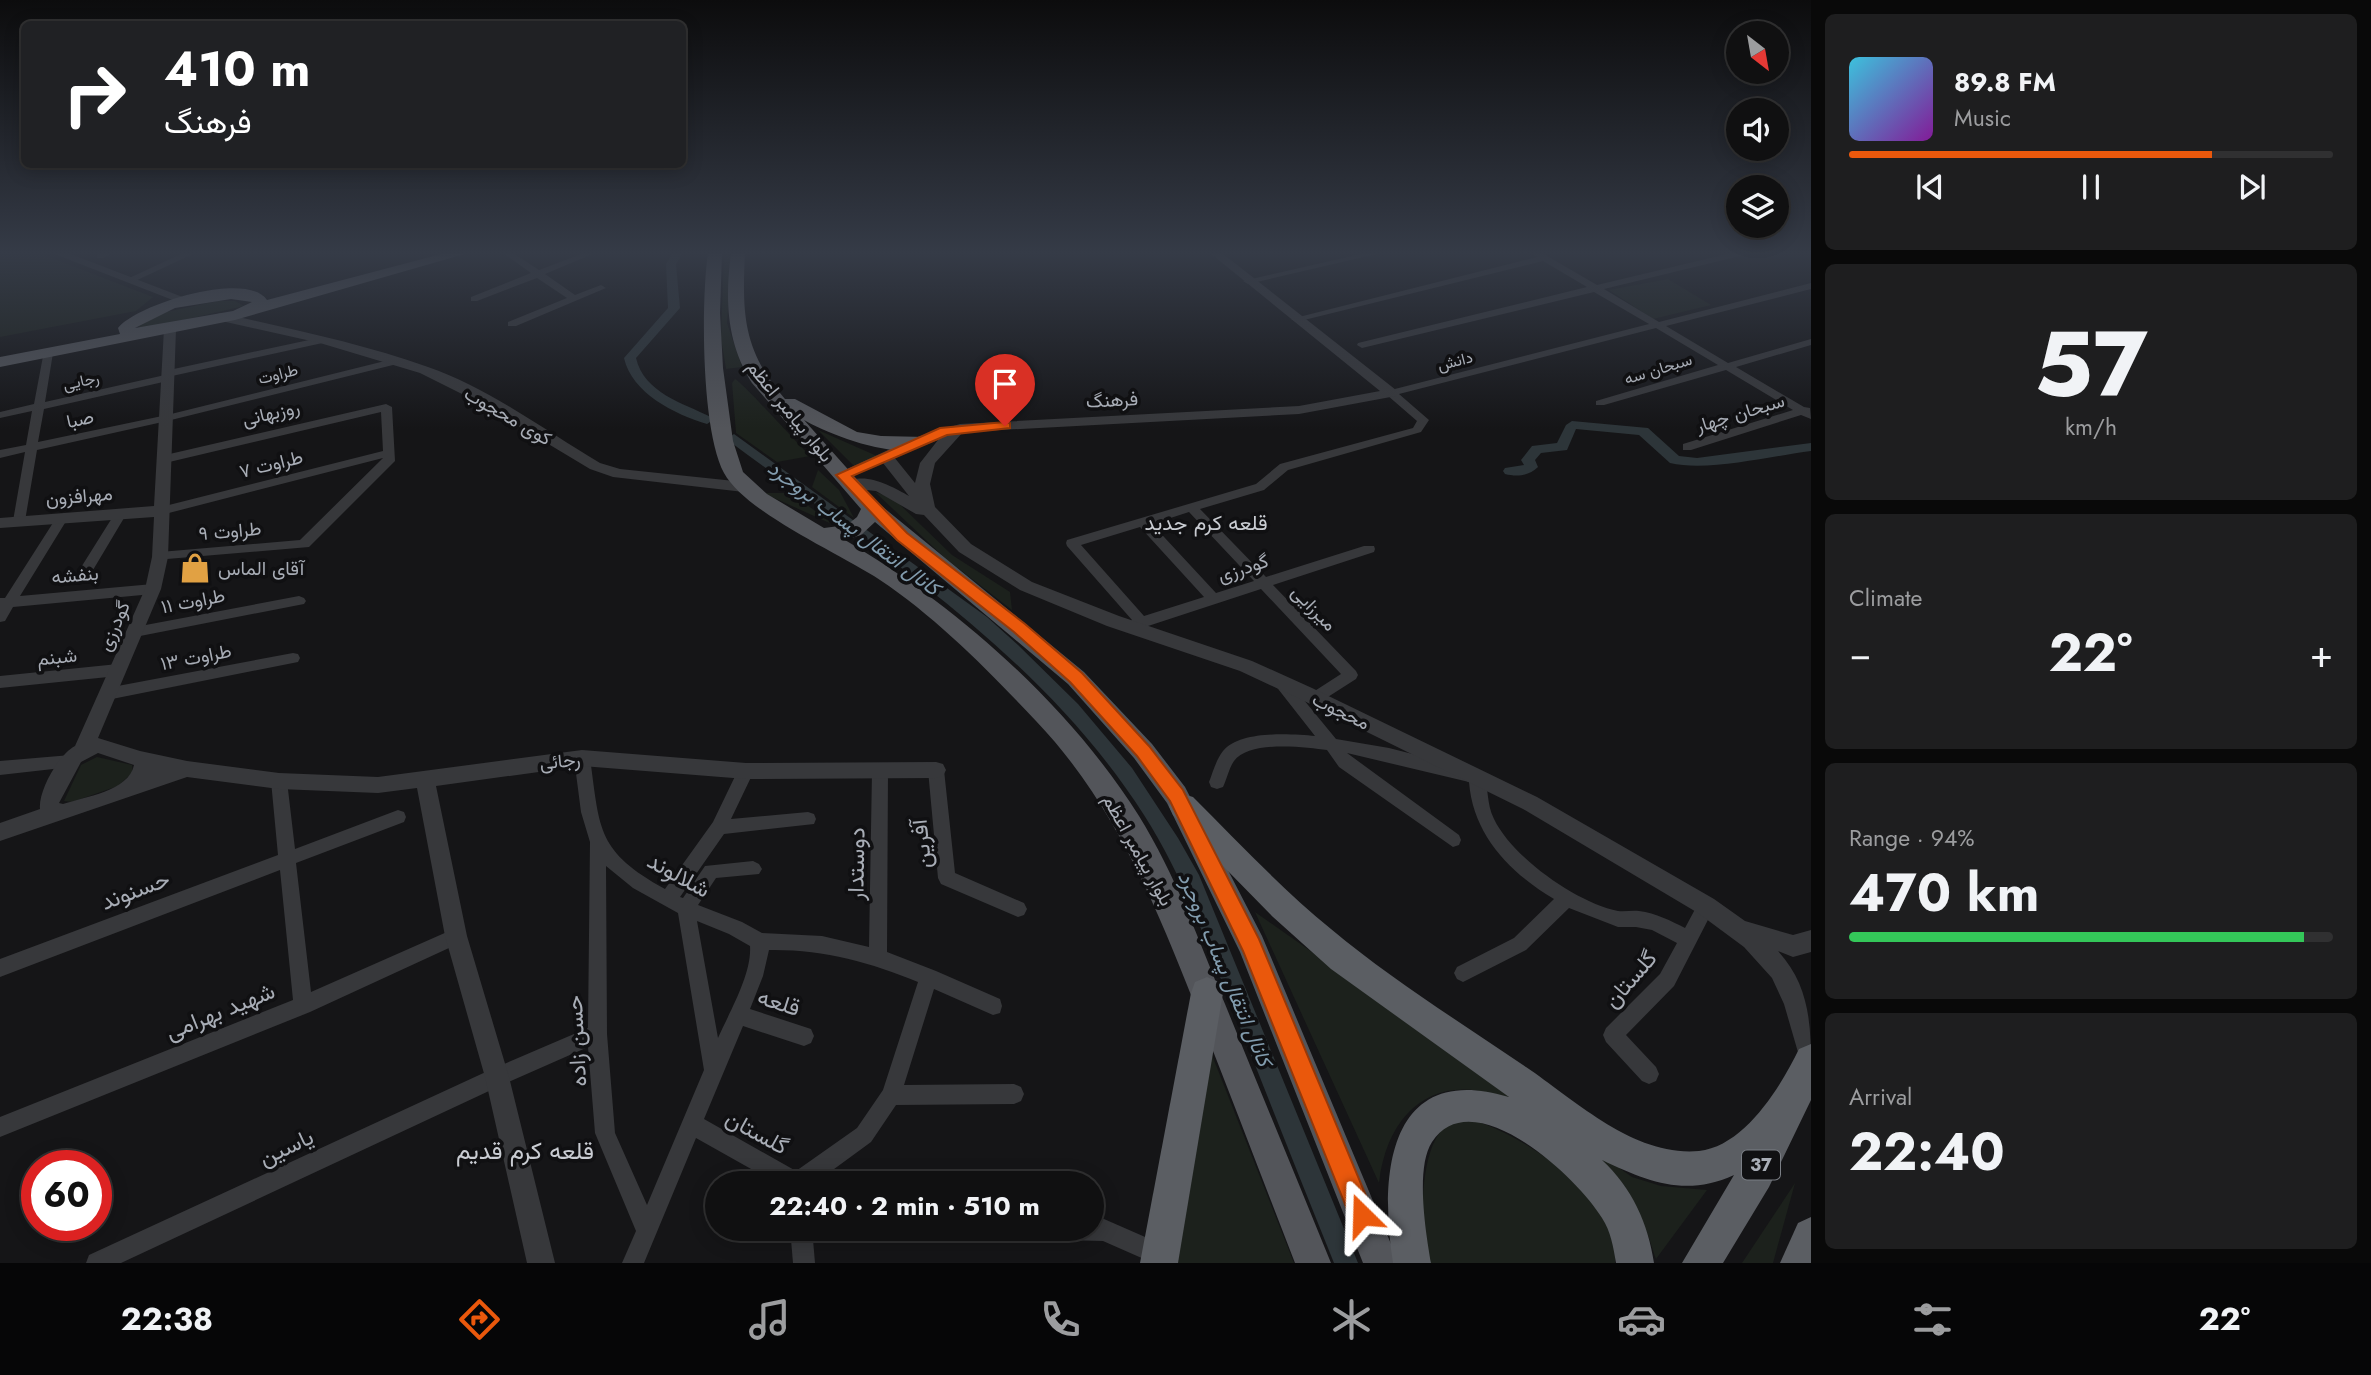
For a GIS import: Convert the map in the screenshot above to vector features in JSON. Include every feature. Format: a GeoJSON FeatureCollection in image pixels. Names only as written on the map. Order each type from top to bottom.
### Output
{"type":"FeatureCollection","features":[{"type":"Feature","properties":{"kind":"highway"},"geometry":{"type":"LineString","coordinates":[[1183,806],[1239,864],[1320,940],[1466,1046],[1590,1132],[1621,1149],[1648,1161],[1700,1169],[1720,1162],[1770,1130],[1795,1097]]}},
{"type":"Feature","properties":{"kind":"highway"},"geometry":{"type":"LineString","coordinates":[[1160,1259],[1190,1102],[1207,993]]}},
{"type":"Feature","properties":{"kind":"highway","name":"37"},"geometry":{"type":"LineString","coordinates":[[1701,1263],[1756,1174],[1811,1059]]}},
{"type":"Feature","properties":{"kind":"highway"},"geometry":{"type":"LineString","coordinates":[[1412,1263],[1406,1233],[1405,1186],[1417,1136],[1426,1120],[1443,1110],[1463,1106],[1486,1106],[1513,1115],[1540,1129],[1560,1145],[1604,1189],[1619,1210],[1628,1227],[1635,1263]]}},
{"type":"Feature","properties":{"kind":"highway"},"geometry":{"type":"LineString","coordinates":[[1799,1263],[1811,1236]]}},
{"type":"Feature","properties":{"kind":"main road"},"geometry":{"type":"LineString","coordinates":[[0,347],[130,322],[150,312]]}},
{"type":"Feature","properties":{"kind":"main road"},"geometry":{"type":"LineString","coordinates":[[0,362],[170,329],[233,312]]}},
{"type":"Feature","properties":{"kind":"main road","name":"بلوار پیامبر اعظم"},"geometry":{"type":"LineString","coordinates":[[709,312],[711,358],[726,453],[734,473],[744,487],[889,576],[941,616],[1046,715],[1131,827],[1153,869],[1207,993],[1313,1263]]}},
{"type":"Feature","properties":{"kind":"main road","name":"بلوار پیامبر اعظم"},"geometry":{"type":"LineString","coordinates":[[735,312],[739,340],[748,365],[765,388],[871,508],[1076,678],[1143,751],[1183,806],[1252,946],[1381,1263]]}},
{"type":"Feature","properties":{"kind":"main road"},"geometry":{"type":"LineString","coordinates":[[130,322],[128,332],[145,334]]}},
{"type":"Feature","properties":{"kind":"main road"},"geometry":{"type":"LineString","coordinates":[[765,388],[822,424],[854,438],[878,444],[919,441]]}},
{"type":"Feature","properties":{"kind":"main road"},"geometry":{"type":"LineString","coordinates":[[825,535],[856,530],[869,517],[871,508]]}},
{"type":"Feature","properties":{"kind":"street"},"geometry":{"type":"LineString","coordinates":[[260,312],[273,328]]}},
{"type":"Feature","properties":{"kind":"street"},"geometry":{"type":"LineString","coordinates":[[512,324],[542,312]]}},
{"type":"Feature","properties":{"kind":"street"},"geometry":{"type":"LineString","coordinates":[[1136,625],[1072,543],[1260,488],[1284,467],[1416,430],[1423,420],[1287,312]]}},
{"type":"Feature","properties":{"kind":"street"},"geometry":{"type":"LineString","coordinates":[[1296,319],[1323,312]]}},
{"type":"Feature","properties":{"kind":"street"},"geometry":{"type":"LineString","coordinates":[[1362,345],[1494,312]]}},
{"type":"Feature","properties":{"kind":"street"},"geometry":{"type":"LineString","coordinates":[[1634,312],[1809,412]]}},
{"type":"Feature","properties":{"kind":"street","name":"دانش"},"geometry":{"type":"LineString","coordinates":[[1391,393],[1711,312]]}},
{"type":"Feature","properties":{"kind":"street","name":"کوی محجوب"},"geometry":{"type":"LineString","coordinates":[[221,317],[323,340],[425,370],[485,400],[595,466],[618,474],[744,487]]}},
{"type":"Feature","properties":{"kind":"street","name":"گودرزی"},"geometry":{"type":"LineString","coordinates":[[58,811],[50,809],[49,799],[77,756],[153,589],[160,557],[170,329]]}},
{"type":"Feature","properties":{"kind":"street","name":"رجایی"},"geometry":{"type":"LineString","coordinates":[[0,415],[323,340]]}},
{"type":"Feature","properties":{"kind":"street","name":"سبحان سه"},"geometry":{"type":"LineString","coordinates":[[1600,403],[1811,342]]}},
{"type":"Feature","properties":{"kind":"street"},"geometry":{"type":"LineString","coordinates":[[19,521],[48,353]]}},
{"type":"Feature","properties":{"kind":"street","name":"طراوت"},"geometry":{"type":"LineString","coordinates":[[167,418],[397,361]]}},
{"type":"Feature","properties":{"kind":"street","name":"فرهنگ"},"geometry":{"type":"LineString","coordinates":[[847,480],[919,441],[960,428],[1299,410],[1391,393]]}},
{"type":"Feature","properties":{"kind":"street","name":"روزبهانی"},"geometry":{"type":"LineString","coordinates":[[165,459],[386,407],[390,453]]}},
{"type":"Feature","properties":{"kind":"street","name":"سبحان چهار"},"geometry":{"type":"LineString","coordinates":[[1687,447],[1809,412]]}},
{"type":"Feature","properties":{"kind":"street","name":"صبا"},"geometry":{"type":"LineString","coordinates":[[0,454],[167,418]]}},
{"type":"Feature","properties":{"kind":"street"},"geometry":{"type":"LineString","coordinates":[[939,523],[926,500],[923,475],[936,451],[960,428]]}},
{"type":"Feature","properties":{"kind":"street","name":"طراوت ۷"},"geometry":{"type":"LineString","coordinates":[[161,511],[390,453]]}},
{"type":"Feature","properties":{"kind":"street","name":"طراوت ۹"},"geometry":{"type":"LineString","coordinates":[[160,557],[303,544],[389,461],[390,453]]}},
{"type":"Feature","properties":{"kind":"street"},"geometry":{"type":"LineString","coordinates":[[886,457],[939,523]]}},
{"type":"Feature","properties":{"kind":"street"},"geometry":{"type":"LineString","coordinates":[[847,480],[874,484],[890,491],[939,523]]}},
{"type":"Feature","properties":{"kind":"street","name":"میرزایی"},"geometry":{"type":"LineString","coordinates":[[1191,507],[1351,675],[1315,698]]}},
{"type":"Feature","properties":{"kind":"street","name":"مهرافزون"},"geometry":{"type":"LineString","coordinates":[[0,523],[161,511]]}},
{"type":"Feature","properties":{"kind":"street"},"geometry":{"type":"LineString","coordinates":[[85,572],[121,513]]}},
{"type":"Feature","properties":{"kind":"street"},"geometry":{"type":"LineString","coordinates":[[0,617],[5,603],[62,518]]}},
{"type":"Feature","properties":{"kind":"street"},"geometry":{"type":"LineString","coordinates":[[1143,522],[1214,600]]}},
{"type":"Feature","properties":{"kind":"street","name":"محجوب"},"geometry":{"type":"LineString","coordinates":[[939,523],[980,559],[1026,586],[1246,666],[1280,681],[1530,803],[1735,925]]}},
{"type":"Feature","properties":{"kind":"street","name":"گودرزی"},"geometry":{"type":"LineString","coordinates":[[1136,625],[1369,549]]}},
{"type":"Feature","properties":{"kind":"street","name":"بنفشه"},"geometry":{"type":"LineString","coordinates":[[5,603],[153,589]]}},
{"type":"Feature","properties":{"kind":"street","name":"طراوت ۱۱"},"geometry":{"type":"LineString","coordinates":[[135,632],[299,601]]}},
{"type":"Feature","properties":{"kind":"street","name":"طراوت ۱۳"},"geometry":{"type":"LineString","coordinates":[[107,694],[293,658]]}},
{"type":"Feature","properties":{"kind":"street","name":"شبنم"},"geometry":{"type":"LineString","coordinates":[[0,682],[118,670]]}},
{"type":"Feature","properties":{"kind":"street"},"geometry":{"type":"LineString","coordinates":[[1280,681],[1328,745],[1345,762],[1453,840]]}},
{"type":"Feature","properties":{"kind":"street"},"geometry":{"type":"LineString","coordinates":[[1217,782],[1231,753],[1253,743],[1282,740],[1367,749],[1477,777],[1476,800],[1502,847],[1522,868],[1568,897],[1619,919],[1657,923],[1688,940]]}},
{"type":"Feature","properties":{"kind":"street","name":"رجائی"},"geometry":{"type":"LineString","coordinates":[[77,756],[97,745],[141,760],[187,769],[279,781],[378,785],[582,758],[746,771],[936,771]]}},
{"type":"Feature","properties":{"kind":"street"},"geometry":{"type":"LineString","coordinates":[[0,768],[77,756]]}},
{"type":"Feature","properties":{"kind":"street"},"geometry":{"type":"LineString","coordinates":[[582,758],[598,842]]}},
{"type":"Feature","properties":{"kind":"street"},"geometry":{"type":"LineString","coordinates":[[128,790],[142,773],[145,765],[141,760]]}},
{"type":"Feature","properties":{"kind":"street","name":"رجائی"},"geometry":{"type":"LineString","coordinates":[[0,832],[187,769]]}},
{"type":"Feature","properties":{"kind":"street"},"geometry":{"type":"LineString","coordinates":[[668,899],[719,827],[746,771]]}},
{"type":"Feature","properties":{"kind":"street","name":"دوستدار"},"geometry":{"type":"LineString","coordinates":[[878,958],[880,771]]}},
{"type":"Feature","properties":{"kind":"street","name":"آفرین"},"geometry":{"type":"LineString","coordinates":[[936,771],[947,877],[1018,909]]}},
{"type":"Feature","properties":{"kind":"street"},"geometry":{"type":"LineString","coordinates":[[425,779],[456,936],[497,1077],[541,1263]]}},
{"type":"Feature","properties":{"kind":"street"},"geometry":{"type":"LineString","coordinates":[[279,781],[303,1004]]}},
{"type":"Feature","properties":{"kind":"street","name":"حسنوند"},"geometry":{"type":"LineString","coordinates":[[0,968],[398,817]]}},
{"type":"Feature","properties":{"kind":"street"},"geometry":{"type":"LineString","coordinates":[[719,827],[808,819]]}},
{"type":"Feature","properties":{"kind":"street","name":"شلالوند"},"geometry":{"type":"LineString","coordinates":[[598,842],[641,884],[686,909],[754,938]]}},
{"type":"Feature","properties":{"kind":"street","name":"حسن زاده"},"geometry":{"type":"LineString","coordinates":[[598,842],[597,1034],[605,1133],[646,1229]]}},
{"type":"Feature","properties":{"kind":"street"},"geometry":{"type":"LineString","coordinates":[[714,1071],[686,909],[711,871],[753,869]]}},
{"type":"Feature","properties":{"kind":"street"},"geometry":{"type":"LineString","coordinates":[[1462,973],[1520,944],[1568,897]]}},
{"type":"Feature","properties":{"kind":"street","name":"گلستان"},"geometry":{"type":"LineString","coordinates":[[1649,1074],[1613,1035],[1667,980],[1706,906]]}},
{"type":"Feature","properties":{"kind":"street"},"geometry":{"type":"LineString","coordinates":[[1735,925],[1793,946],[1811,941]]}},
{"type":"Feature","properties":{"kind":"street"},"geometry":{"type":"LineString","coordinates":[[1735,925],[1780,970],[1795,1003],[1811,1059]]}},
{"type":"Feature","properties":{"kind":"street","name":"شهید بهرامی"},"geometry":{"type":"LineString","coordinates":[[0,1127],[303,1004],[456,936]]}},
{"type":"Feature","properties":{"kind":"street"},"geometry":{"type":"LineString","coordinates":[[633,1263],[757,965],[754,938],[829,943],[916,969],[993,1006]]}},
{"type":"Feature","properties":{"kind":"street"},"geometry":{"type":"LineString","coordinates":[[814,1171],[864,1135],[891,1095],[929,977]]}},
{"type":"Feature","properties":{"kind":"street","name":"قلعه"},"geometry":{"type":"LineString","coordinates":[[738,1014],[804,1036]]}},
{"type":"Feature","properties":{"kind":"street","name":"یاسین"},"geometry":{"type":"LineString","coordinates":[[97,1263],[497,1077],[597,1034]]}},
{"type":"Feature","properties":{"kind":"street"},"geometry":{"type":"LineString","coordinates":[[891,1095],[1014,1094]]}},
{"type":"Feature","properties":{"kind":"street","name":"گلستان"},"geometry":{"type":"LineString","coordinates":[[692,1124],[776,1171]]}},
{"type":"Feature","properties":{"kind":"street"},"geometry":{"type":"LineString","coordinates":[[1104,1230],[1160,1259]]}},
{"type":"Feature","properties":{"kind":"street"},"geometry":{"type":"LineString","coordinates":[[802,1241],[804,1263]]}},
{"type":"Feature","properties":{"kind":"shaded area"},"geometry":{"type":"Polygon","coordinates":[[[0,312],[131,312],[0,337],[0,312]]]}},
{"type":"Feature","properties":{"kind":"shaded area"},"geometry":{"type":"Polygon","coordinates":[[[218,312],[144,329],[138,327],[161,313],[218,312]]]}},
{"type":"Feature","properties":{"kind":"shaded area"},"geometry":{"type":"Polygon","coordinates":[[[722,312],[728,312],[727,323],[742,367],[726,369],[721,338],[722,312]]]}},
{"type":"Feature","properties":{"kind":"shaded area"},"geometry":{"type":"Polygon","coordinates":[[[1642,312],[1682,312],[1653,319],[1642,312]]]}},
{"type":"Feature","properties":{"kind":"shaded area"},"geometry":{"type":"Polygon","coordinates":[[[735,379],[810,456],[777,462],[736,433],[732,383],[735,379]]]}},
{"type":"Feature","properties":{"kind":"shaded area"},"geometry":{"type":"Polygon","coordinates":[[[818,430],[877,456],[854,466],[818,430]]]}},
{"type":"Feature","properties":{"kind":"shaded area"},"geometry":{"type":"Polygon","coordinates":[[[818,470],[839,490],[854,518],[812,487],[818,470]]]}},
{"type":"Feature","properties":{"kind":"shaded area"},"geometry":{"type":"Polygon","coordinates":[[[875,492],[893,498],[952,555],[1010,592],[1012,610],[945,558],[875,492]]]}},
{"type":"Feature","properties":{"kind":"shaded area"},"geometry":{"type":"Polygon","coordinates":[[[763,493],[791,493],[834,525],[763,493]]]}},
{"type":"Feature","properties":{"kind":"shaded area"},"geometry":{"type":"Polygon","coordinates":[[[97,757],[132,765],[133,772],[118,786],[72,802],[64,801],[81,765],[97,757]]]}},
{"type":"Feature","properties":{"kind":"shaded area"},"geometry":{"type":"Polygon","coordinates":[[[1255,912],[1632,1177],[1661,1186],[1707,1190],[1656,1259],[1647,1232],[1635,1214],[1589,1171],[1545,1124],[1528,1111],[1501,1097],[1475,1090],[1451,1090],[1429,1097],[1411,1110],[1396,1129],[1385,1153],[1379,1183],[1255,912]]]}},
{"type":"Feature","properties":{"kind":"shaded area"},"geometry":{"type":"Polygon","coordinates":[[[1210,1050],[1294,1263],[1172,1263],[1210,1050]]]}},
{"type":"Feature","properties":{"kind":"shaded area"},"geometry":{"type":"Polygon","coordinates":[[[1475,1121],[1520,1141],[1567,1174],[1603,1216],[1613,1239],[1615,1263],[1424,1263],[1424,1186],[1433,1146],[1441,1131],[1453,1122],[1475,1121]]]}},
{"type":"Feature","properties":{"kind":"shaded area"},"geometry":{"type":"Polygon","coordinates":[[[1795,1183],[1773,1263],[1742,1263],[1795,1183]]]}},
{"type":"Feature","properties":{"kind":"waterway","name":"کانال انتقال پساب بروجرد"},"geometry":{"type":"LineString","coordinates":[[671,312],[630,358],[633,370],[648,389],[707,420]]}},
{"type":"Feature","properties":{"kind":"waterway"},"geometry":{"type":"LineString","coordinates":[[1510,471],[1520,472],[1531,467],[1528,460],[1537,449],[1562,447],[1572,425],[1643,431],[1675,460],[1697,462],[1811,447]]}},
{"type":"Feature","properties":{"kind":"waterway","name":"کانال انتقال پساب بروجرد"},"geometry":{"type":"LineString","coordinates":[[734,438],[981,621],[1043,678],[1099,740],[1125,774],[1172,844],[1192,881],[1346,1263]]}},
{"type":"Feature","properties":{"kind":"place","name":"آقای الماس"},"geometry":{"type":"Point","coordinates":[195,568]}},
{"type":"Feature","properties":{"kind":"district","name":"قلعه کرم جدید"},"geometry":{"type":"Point","coordinates":[1206,523]}},
{"type":"Feature","properties":{"kind":"district","name":"قلعه کرم قدیم"},"geometry":{"type":"Point","coordinates":[525,1150]}},
{"type":"Feature","properties":{"kind":"route"},"geometry":{"type":"LineString","coordinates":[[1005,426],[945,431],[842,475],[871,508],[902,536],[1020,628],[1076,678],[1143,751],[1176,795],[1252,946],[1362,1215]]}}]}
